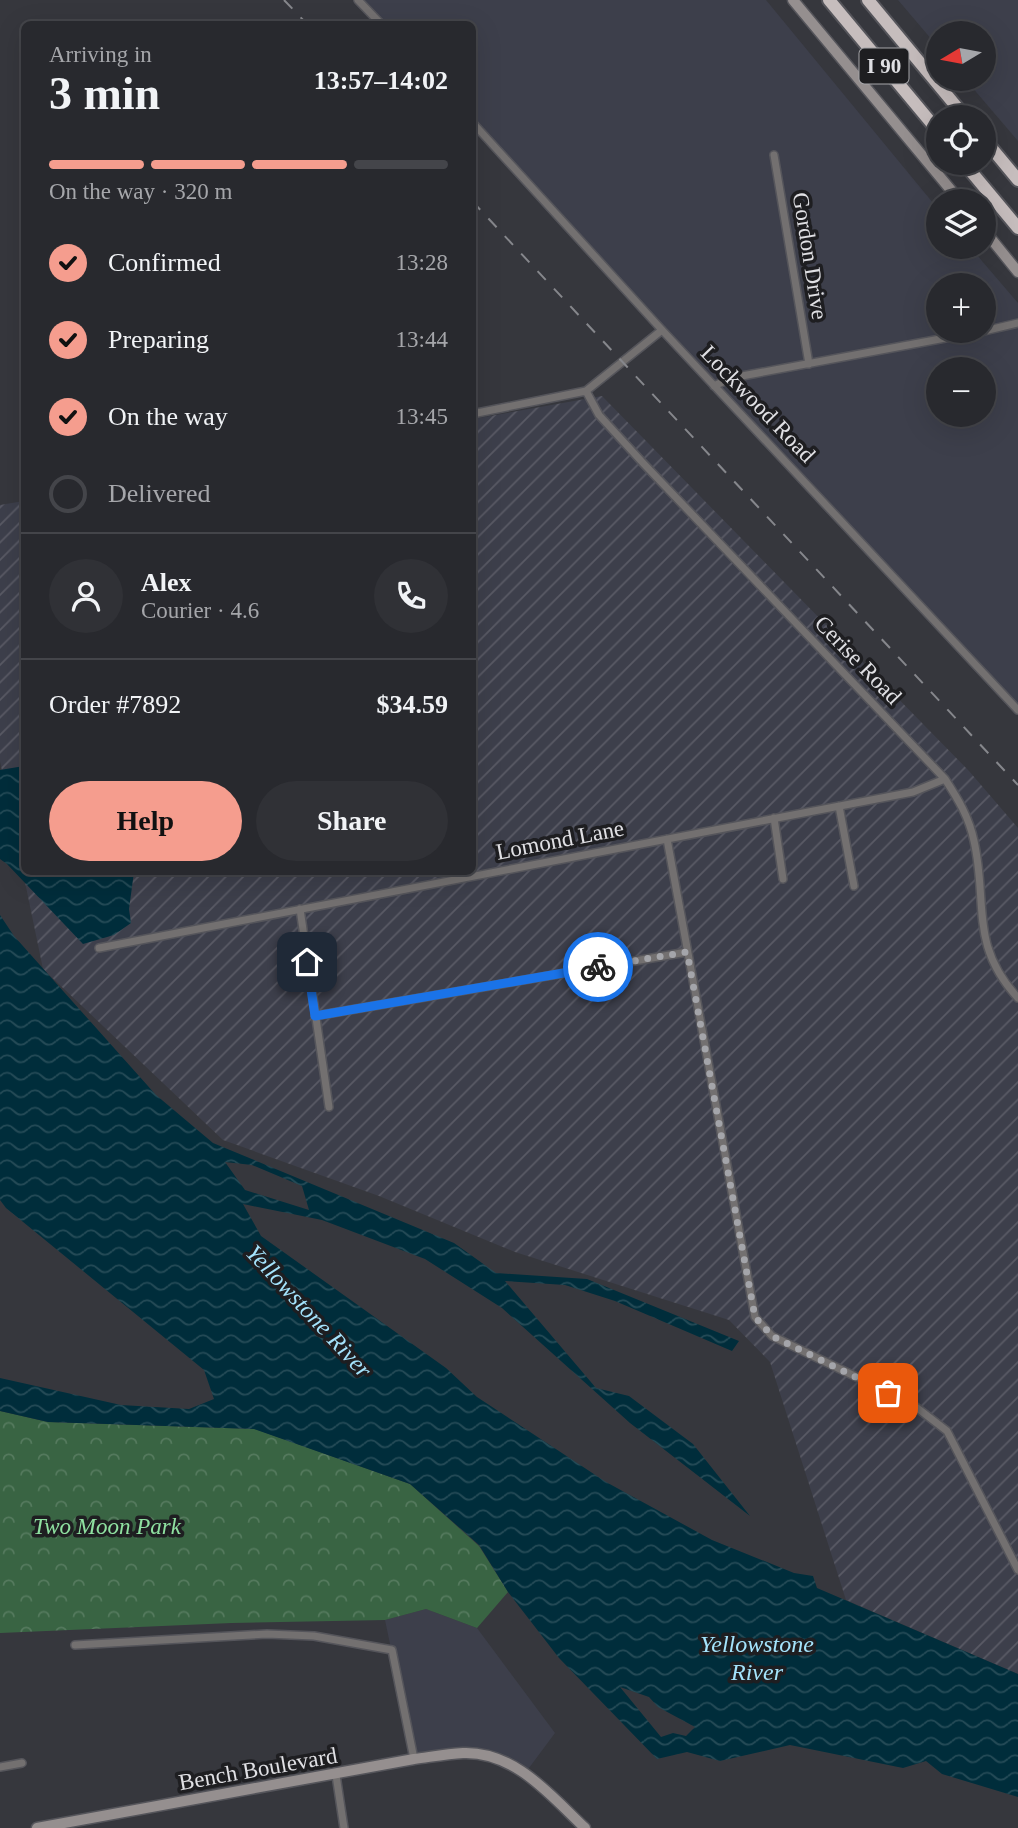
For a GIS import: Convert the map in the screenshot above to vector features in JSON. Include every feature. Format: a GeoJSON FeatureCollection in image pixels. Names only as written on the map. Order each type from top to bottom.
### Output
{"type":"FeatureCollection","features":[{"type":"Feature","properties":{"kind":"highway","name":"I 90"},"geometry":{"type":"LineString","coordinates":[[830,0],[926,116]]}},
{"type":"Feature","properties":{"kind":"highway","name":"I 90"},"geometry":{"type":"LineString","coordinates":[[868,0],[955,105]]}},
{"type":"Feature","properties":{"kind":"highway"},"geometry":{"type":"LineString","coordinates":[[996,153],[1018,180]]}},
{"type":"Feature","properties":{"kind":"highway"},"geometry":{"type":"LineString","coordinates":[[974,175],[1018,228]]}},
{"type":"Feature","properties":{"kind":"main road"},"geometry":{"type":"LineString","coordinates":[[793,0],[950,189]]}},
{"type":"Feature","properties":{"kind":"main road"},"geometry":{"type":"LineString","coordinates":[[996,245],[1018,272]]}},
{"type":"Feature","properties":{"kind":"main road","name":"Bench Boulevard"},"geometry":{"type":"LineString","coordinates":[[37,1828],[414,1759],[465,1753],[486,1756],[526,1772],[585,1828]]}},
{"type":"Feature","properties":{"kind":"street"},"geometry":{"type":"LineString","coordinates":[[358,0],[378,21]]}},
{"type":"Feature","properties":{"kind":"street","name":"Lockwood Road"},"geometry":{"type":"LineString","coordinates":[[476,126],[714,386],[1018,710]]}},
{"type":"Feature","properties":{"kind":"street","name":"Gordon Drive"},"geometry":{"type":"LineString","coordinates":[[774,155],[808,364]]}},
{"type":"Feature","properties":{"kind":"street"},"geometry":{"type":"LineString","coordinates":[[996,328],[1018,323]]}},
{"type":"Feature","properties":{"kind":"street"},"geometry":{"type":"LineString","coordinates":[[476,413],[586,391],[662,330]]}},
{"type":"Feature","properties":{"kind":"street"},"geometry":{"type":"LineString","coordinates":[[714,386],[731,378],[926,342]]}},
{"type":"Feature","properties":{"kind":"street","name":"Cerise Road"},"geometry":{"type":"LineString","coordinates":[[586,391],[599,415],[643,463],[945,779],[965,809],[975,843],[983,937],[1003,982],[1018,998]]}},
{"type":"Feature","properties":{"kind":"street","name":"Lomond Lane"},"geometry":{"type":"LineString","coordinates":[[99,948],[913,792],[945,779]]}},
{"type":"Feature","properties":{"kind":"street"},"geometry":{"type":"LineString","coordinates":[[839,806],[854,886]]}},
{"type":"Feature","properties":{"kind":"street"},"geometry":{"type":"LineString","coordinates":[[774,818],[783,879]]}},
{"type":"Feature","properties":{"kind":"street"},"geometry":{"type":"LineString","coordinates":[[667,839],[755,1317],[772,1336],[912,1404],[947,1431],[1018,1570]]}},
{"type":"Feature","properties":{"kind":"street"},"geometry":{"type":"LineString","coordinates":[[300,909],[329,1107]]}},
{"type":"Feature","properties":{"kind":"street"},"geometry":{"type":"LineString","coordinates":[[315,1016],[687,952]]}},
{"type":"Feature","properties":{"kind":"street"},"geometry":{"type":"LineString","coordinates":[[75,1645],[267,1634],[314,1636],[392,1650],[414,1759]]}},
{"type":"Feature","properties":{"kind":"street"},"geometry":{"type":"LineString","coordinates":[[0,1767],[22,1763]]}},
{"type":"Feature","properties":{"kind":"street"},"geometry":{"type":"LineString","coordinates":[[336,1775],[344,1828]]}},
{"type":"Feature","properties":{"kind":"shaded area"},"geometry":{"type":"Polygon","coordinates":[[[358,0],[766,0],[926,194],[926,259],[980,259],[992,273],[926,273],[926,343],[996,343],[996,277],[1018,303],[1018,711],[476,125],[476,21],[378,21],[358,0]]]}},
{"type":"Feature","properties":{"kind":"shaded area"},"geometry":{"type":"Polygon","coordinates":[[[898,0],[1018,0],[1018,141],[996,115],[996,105],[987,105],[975,91],[996,91],[996,21],[926,21],[926,33],[898,0]]]}},
{"type":"Feature","properties":{"kind":"shaded area"},"geometry":{"type":"Polygon","coordinates":[[[602,396],[969,771],[1018,828],[1018,1674],[846,1600],[770,1362],[729,1320],[515,1252],[379,1196],[223,1140],[43,969],[24,875],[476,875],[476,418],[602,396]]]}},
{"type":"Feature","properties":{"kind":"shaded area"},"geometry":{"type":"Polygon","coordinates":[[[21,502],[21,863],[0,761],[0,505],[21,502]]]}},
{"type":"Feature","properties":{"kind":"shaded area"},"geometry":{"type":"Polygon","coordinates":[[[426,1609],[477,1628],[555,1733],[526,1772],[486,1756],[414,1759],[385,1620],[426,1609]]]}},
{"type":"Feature","properties":{"kind":"green space","name":"Two Moon Park"},"geometry":{"type":"Polygon","coordinates":[[[0,1411],[48,1422],[255,1429],[410,1484],[479,1546],[508,1592],[477,1628],[426,1609],[385,1620],[231,1623],[0,1633],[0,1411]]]}},
{"type":"Feature","properties":{"kind":"water"},"geometry":{"type":"Polygon","coordinates":[[[21,766],[21,875],[134,875],[129,909],[131,923],[114,935],[83,944],[0,859],[0,770],[21,766]]]}},
{"type":"Feature","properties":{"kind":"water","name":"Yellowstone River"},"geometry":{"type":"Polygon","coordinates":[[[0,915],[14,936],[156,1095],[213,1143],[454,1243],[496,1273],[587,1279],[739,1341],[732,1351],[615,1301],[565,1285],[505,1281],[596,1388],[629,1396],[693,1444],[750,1516],[630,1423],[502,1308],[425,1259],[322,1220],[243,1204],[261,1236],[446,1368],[477,1397],[606,1482],[712,1540],[794,1573],[813,1576],[817,1588],[1018,1674],[1018,1797],[942,1774],[926,1761],[903,1768],[790,1745],[720,1761],[687,1752],[657,1759],[559,1658],[508,1592],[479,1545],[410,1484],[254,1429],[48,1422],[0,1411],[0,1378],[121,1405],[189,1409],[214,1399],[204,1370],[6,1208],[0,1200],[0,915]],[[225,1162],[245,1190],[309,1210],[302,1186],[252,1165],[225,1162]],[[620,1687],[661,1737],[673,1733],[686,1736],[695,1727],[658,1707],[649,1697],[620,1687]]]}},
{"type":"Feature","properties":{"kind":"railway"},"geometry":{"type":"LineString","coordinates":[[284,0],[304,21]]}},
{"type":"Feature","properties":{"kind":"railway"},"geometry":{"type":"LineString","coordinates":[[476,205],[1018,785]]}},
{"type":"Feature","properties":{"kind":"way so far"},"geometry":{"type":"LineString","coordinates":[[598,967],[687,952],[755,1317],[772,1336],[888,1393]]}},
{"type":"Feature","properties":{"kind":"route"},"geometry":{"type":"LineString","coordinates":[[307,962],[315,1016],[598,967]]}}]}
